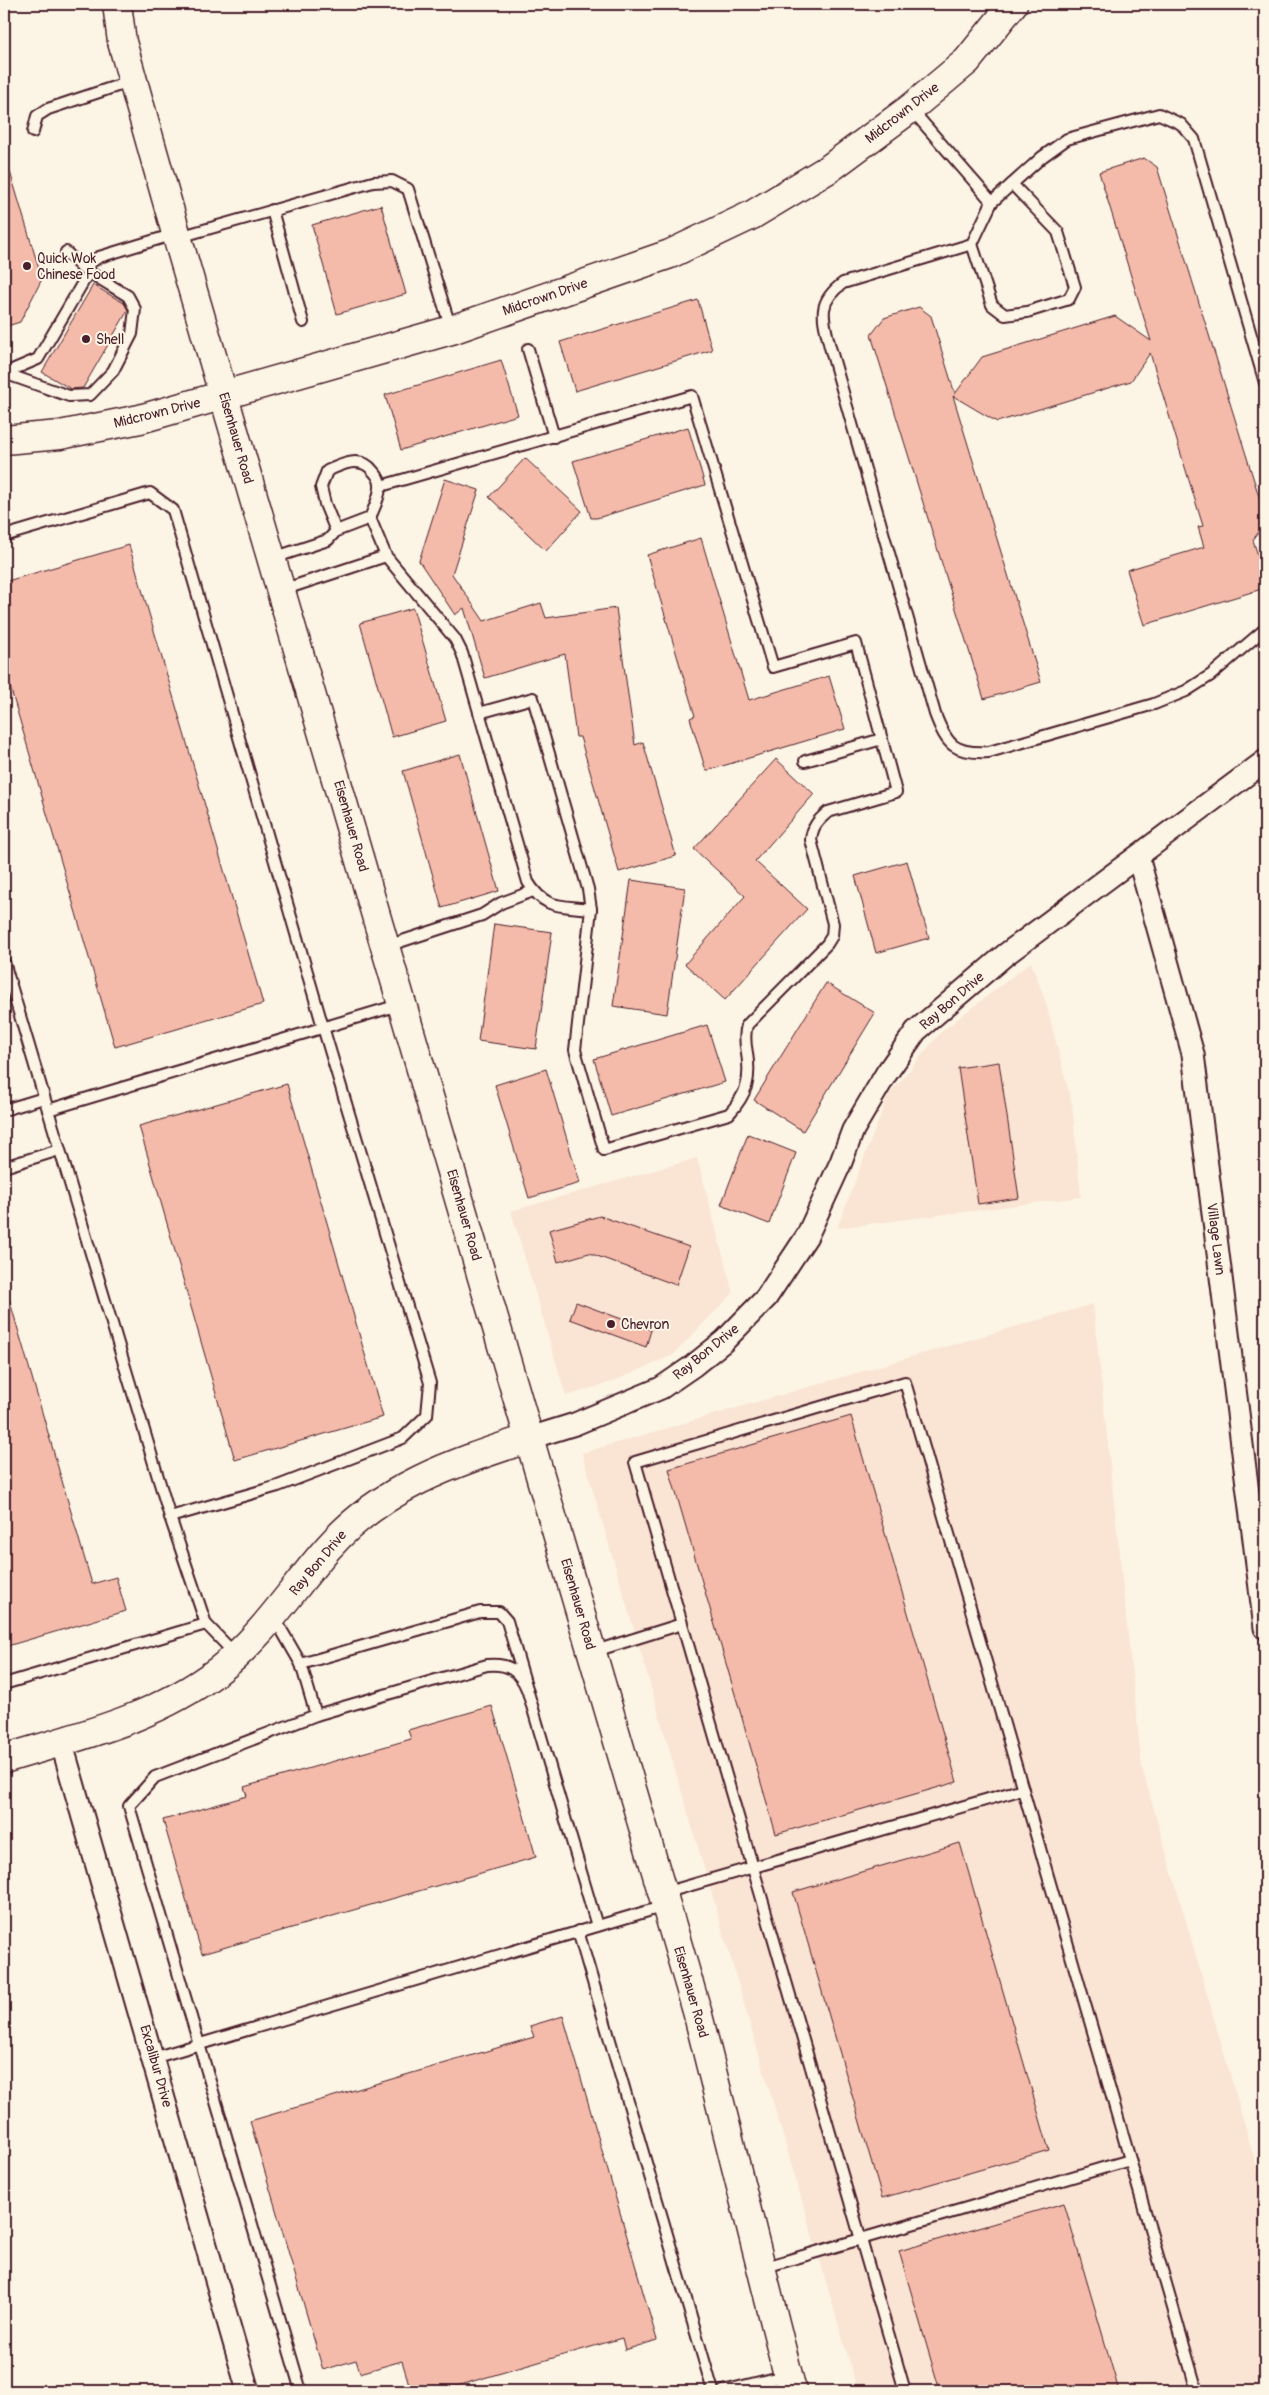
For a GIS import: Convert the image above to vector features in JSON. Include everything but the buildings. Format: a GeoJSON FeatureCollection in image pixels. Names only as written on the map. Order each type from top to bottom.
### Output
{"type":"FeatureCollection","features":[{"type":"Feature","properties":{"kind":"main road","name":"Eisenhauer Road"},"geometry":{"type":"LineString","coordinates":[[101,4],[122,42]]}},
{"type":"Feature","properties":{"kind":"main road","name":"Eisenhauer Road"},"geometry":{"type":"LineString","coordinates":[[117,4],[122,42],[177,235],[665,1900],[724,2112],[790,2383]]}},
{"type":"Feature","properties":{"kind":"main road","name":"Midcrown Drive"},"geometry":{"type":"LineString","coordinates":[[4,440],[60,435],[140,419],[451,330],[670,254],[752,215],[830,168],[911,108],[967,61],[1013,4]]}},
{"type":"Feature","properties":{"kind":"main road","name":"Ray Bon Drive"},"geometry":{"type":"LineString","coordinates":[[4,1760],[119,1724],[154,1710],[188,1691],[236,1655],[274,1617],[328,1547],[353,1523],[380,1502],[409,1484],[439,1469],[530,1438]]}},
{"type":"Feature","properties":{"kind":"street","name":"Ray Bon Drive"},"geometry":{"type":"LineString","coordinates":[[530,1438],[575,1424],[661,1388],[693,1366],[724,1341],[766,1298],[807,1236],[841,1162],[853,1130],[886,1074],[916,1032],[937,1011],[1005,955],[1265,761]]}},
{"type":"Feature","properties":{"kind":"street","name":"Village Lawn"},"geometry":{"type":"LineString","coordinates":[[1138,857],[1193,1054],[1265,1628]]}},
{"type":"Feature","properties":{"kind":"street","name":"Excalibur Drive"},"geometry":{"type":"LineString","coordinates":[[61,1741],[248,2391]]}},
{"type":"Feature","properties":{"kind":"lane"},"geometry":{"type":"LineString","coordinates":[[33,132],[36,116],[48,109],[133,81]]}},
{"type":"Feature","properties":{"kind":"lane"},"geometry":{"type":"LineString","coordinates":[[911,108],[992,202]]}},
{"type":"Feature","properties":{"kind":"lane"},"geometry":{"type":"LineString","coordinates":[[1012,184],[1058,232],[1075,287],[1069,299],[1027,312],[1005,315],[992,305],[972,244],[992,202],[1012,184],[1042,157],[1067,139],[1159,114],[1181,124],[1194,139],[1265,382]]}},
{"type":"Feature","properties":{"kind":"lane"},"geometry":{"type":"LineString","coordinates":[[4,373],[38,359],[86,270],[99,257],[373,182],[392,181],[408,188],[451,330]]}},
{"type":"Feature","properties":{"kind":"lane"},"geometry":{"type":"LineString","coordinates":[[272,210],[303,322]]}},
{"type":"Feature","properties":{"kind":"lane"},"geometry":{"type":"LineString","coordinates":[[972,244],[843,283],[829,293],[825,304],[824,322],[830,347],[942,733],[952,744],[966,753],[989,752],[1154,704],[1186,691],[1211,675],[1265,629]]}},
{"type":"Feature","properties":{"kind":"lane"},"geometry":{"type":"LineString","coordinates":[[4,373],[69,396],[90,395],[113,371],[132,334],[135,309],[128,296],[86,270],[66,252]]}},
{"type":"Feature","properties":{"kind":"lane"},"geometry":{"type":"LineString","coordinates":[[528,349],[554,437]]}},
{"type":"Feature","properties":{"kind":"lane"},"geometry":{"type":"LineString","coordinates":[[381,486],[692,396],[773,667],[856,643],[896,792],[828,812],[820,818],[812,830],[811,840],[833,924],[832,936],[827,944],[748,1025],[745,1032],[750,1070],[748,1083],[742,1100],[729,1114],[604,1150],[575,1050],[591,909],[588,889],[533,698],[479,713]]}},
{"type":"Feature","properties":{"kind":"lane"},"geometry":{"type":"LineString","coordinates":[[272,558],[328,540],[336,531],[370,518],[378,500],[381,486],[379,478],[371,468],[359,462],[344,463],[328,471],[321,487],[325,504],[336,531]]}},
{"type":"Feature","properties":{"kind":"lane"},"geometry":{"type":"LineString","coordinates":[[4,536],[150,493],[173,510],[323,1027],[430,1383],[427,1415],[403,1438],[278,1486],[170,1517]]}},
{"type":"Feature","properties":{"kind":"lane"},"geometry":{"type":"LineString","coordinates":[[370,518],[386,556],[455,639],[462,653],[528,882],[533,891],[539,899],[548,904],[591,909]]}},
{"type":"Feature","properties":{"kind":"lane"},"geometry":{"type":"LineString","coordinates":[[282,590],[386,556]]}},
{"type":"Feature","properties":{"kind":"lane"},"geometry":{"type":"LineString","coordinates":[[805,761],[882,738]]}},
{"type":"Feature","properties":{"kind":"lane"},"geometry":{"type":"LineString","coordinates":[[386,947],[482,914],[501,903],[533,891]]}},
{"type":"Feature","properties":{"kind":"lane"},"geometry":{"type":"LineString","coordinates":[[4,962],[170,1517],[206,1624],[236,1655]]}},
{"type":"Feature","properties":{"kind":"lane"},"geometry":{"type":"LineString","coordinates":[[48,1110],[403,1004]]}},
{"type":"Feature","properties":{"kind":"lane"},"geometry":{"type":"LineString","coordinates":[[4,1110],[44,1098]]}},
{"type":"Feature","properties":{"kind":"lane"},"geometry":{"type":"LineString","coordinates":[[4,1166],[59,1150]]}},
{"type":"Feature","properties":{"kind":"lane"},"geometry":{"type":"LineString","coordinates":[[905,2391],[635,1462],[905,1382],[1197,2391]]}},
{"type":"Feature","properties":{"kind":"lane"},"geometry":{"type":"LineString","coordinates":[[301,1664],[489,1611],[499,1612],[507,1621],[597,1926]]}},
{"type":"Feature","properties":{"kind":"lane"},"geometry":{"type":"LineString","coordinates":[[274,1617],[301,1664],[316,1715]]}},
{"type":"Feature","properties":{"kind":"lane"},"geometry":{"type":"LineString","coordinates":[[4,1684],[206,1624]]}},
{"type":"Feature","properties":{"kind":"lane"},"geometry":{"type":"LineString","coordinates":[[592,1652],[682,1624]]}},
{"type":"Feature","properties":{"kind":"lane"},"geometry":{"type":"LineString","coordinates":[[301,2391],[129,1806],[155,1777],[316,1715],[487,1665],[507,1666],[517,1672],[527,1689]]}},
{"type":"Feature","properties":{"kind":"lane"},"geometry":{"type":"LineString","coordinates":[[153,2058],[597,1926],[753,1867],[1023,1789]]}},
{"type":"Feature","properties":{"kind":"lane"},"geometry":{"type":"LineString","coordinates":[[578,1931],[713,2391]]}},
{"type":"Feature","properties":{"kind":"lane"},"geometry":{"type":"LineString","coordinates":[[762,2268],[1130,2160]]}},
{"type":"Feature","properties":{"kind":"lane"},"geometry":{"type":"LineString","coordinates":[[723,2391],[790,2383]]}},
{"type":"Feature","properties":{"kind":"shaded area"},"geometry":{"type":"Polygon","coordinates":[[[1031,962],[1046,1003],[1072,1104],[1081,1197],[837,1228],[888,1096],[941,1032],[1031,962]]]}},
{"type":"Feature","properties":{"kind":"shaded area"},"geometry":{"type":"Polygon","coordinates":[[[697,1158],[733,1293],[673,1355],[612,1382],[566,1396],[511,1211],[697,1158]]]}},
{"type":"Feature","properties":{"kind":"shaded area"},"geometry":{"type":"Polygon","coordinates":[[[1093,1304],[1142,1768],[1265,2196],[1265,2391],[858,2391],[582,1453],[1093,1304]]]}},
{"type":"Feature","properties":{"kind":"place","name":"Quick Wok Chinese Food"},"geometry":{"type":"Point","coordinates":[27,266]}},
{"type":"Feature","properties":{"kind":"place","name":"Shell"},"geometry":{"type":"Point","coordinates":[86,339]}},
{"type":"Feature","properties":{"kind":"place","name":"Chevron"},"geometry":{"type":"Point","coordinates":[611,1324]}}]}
